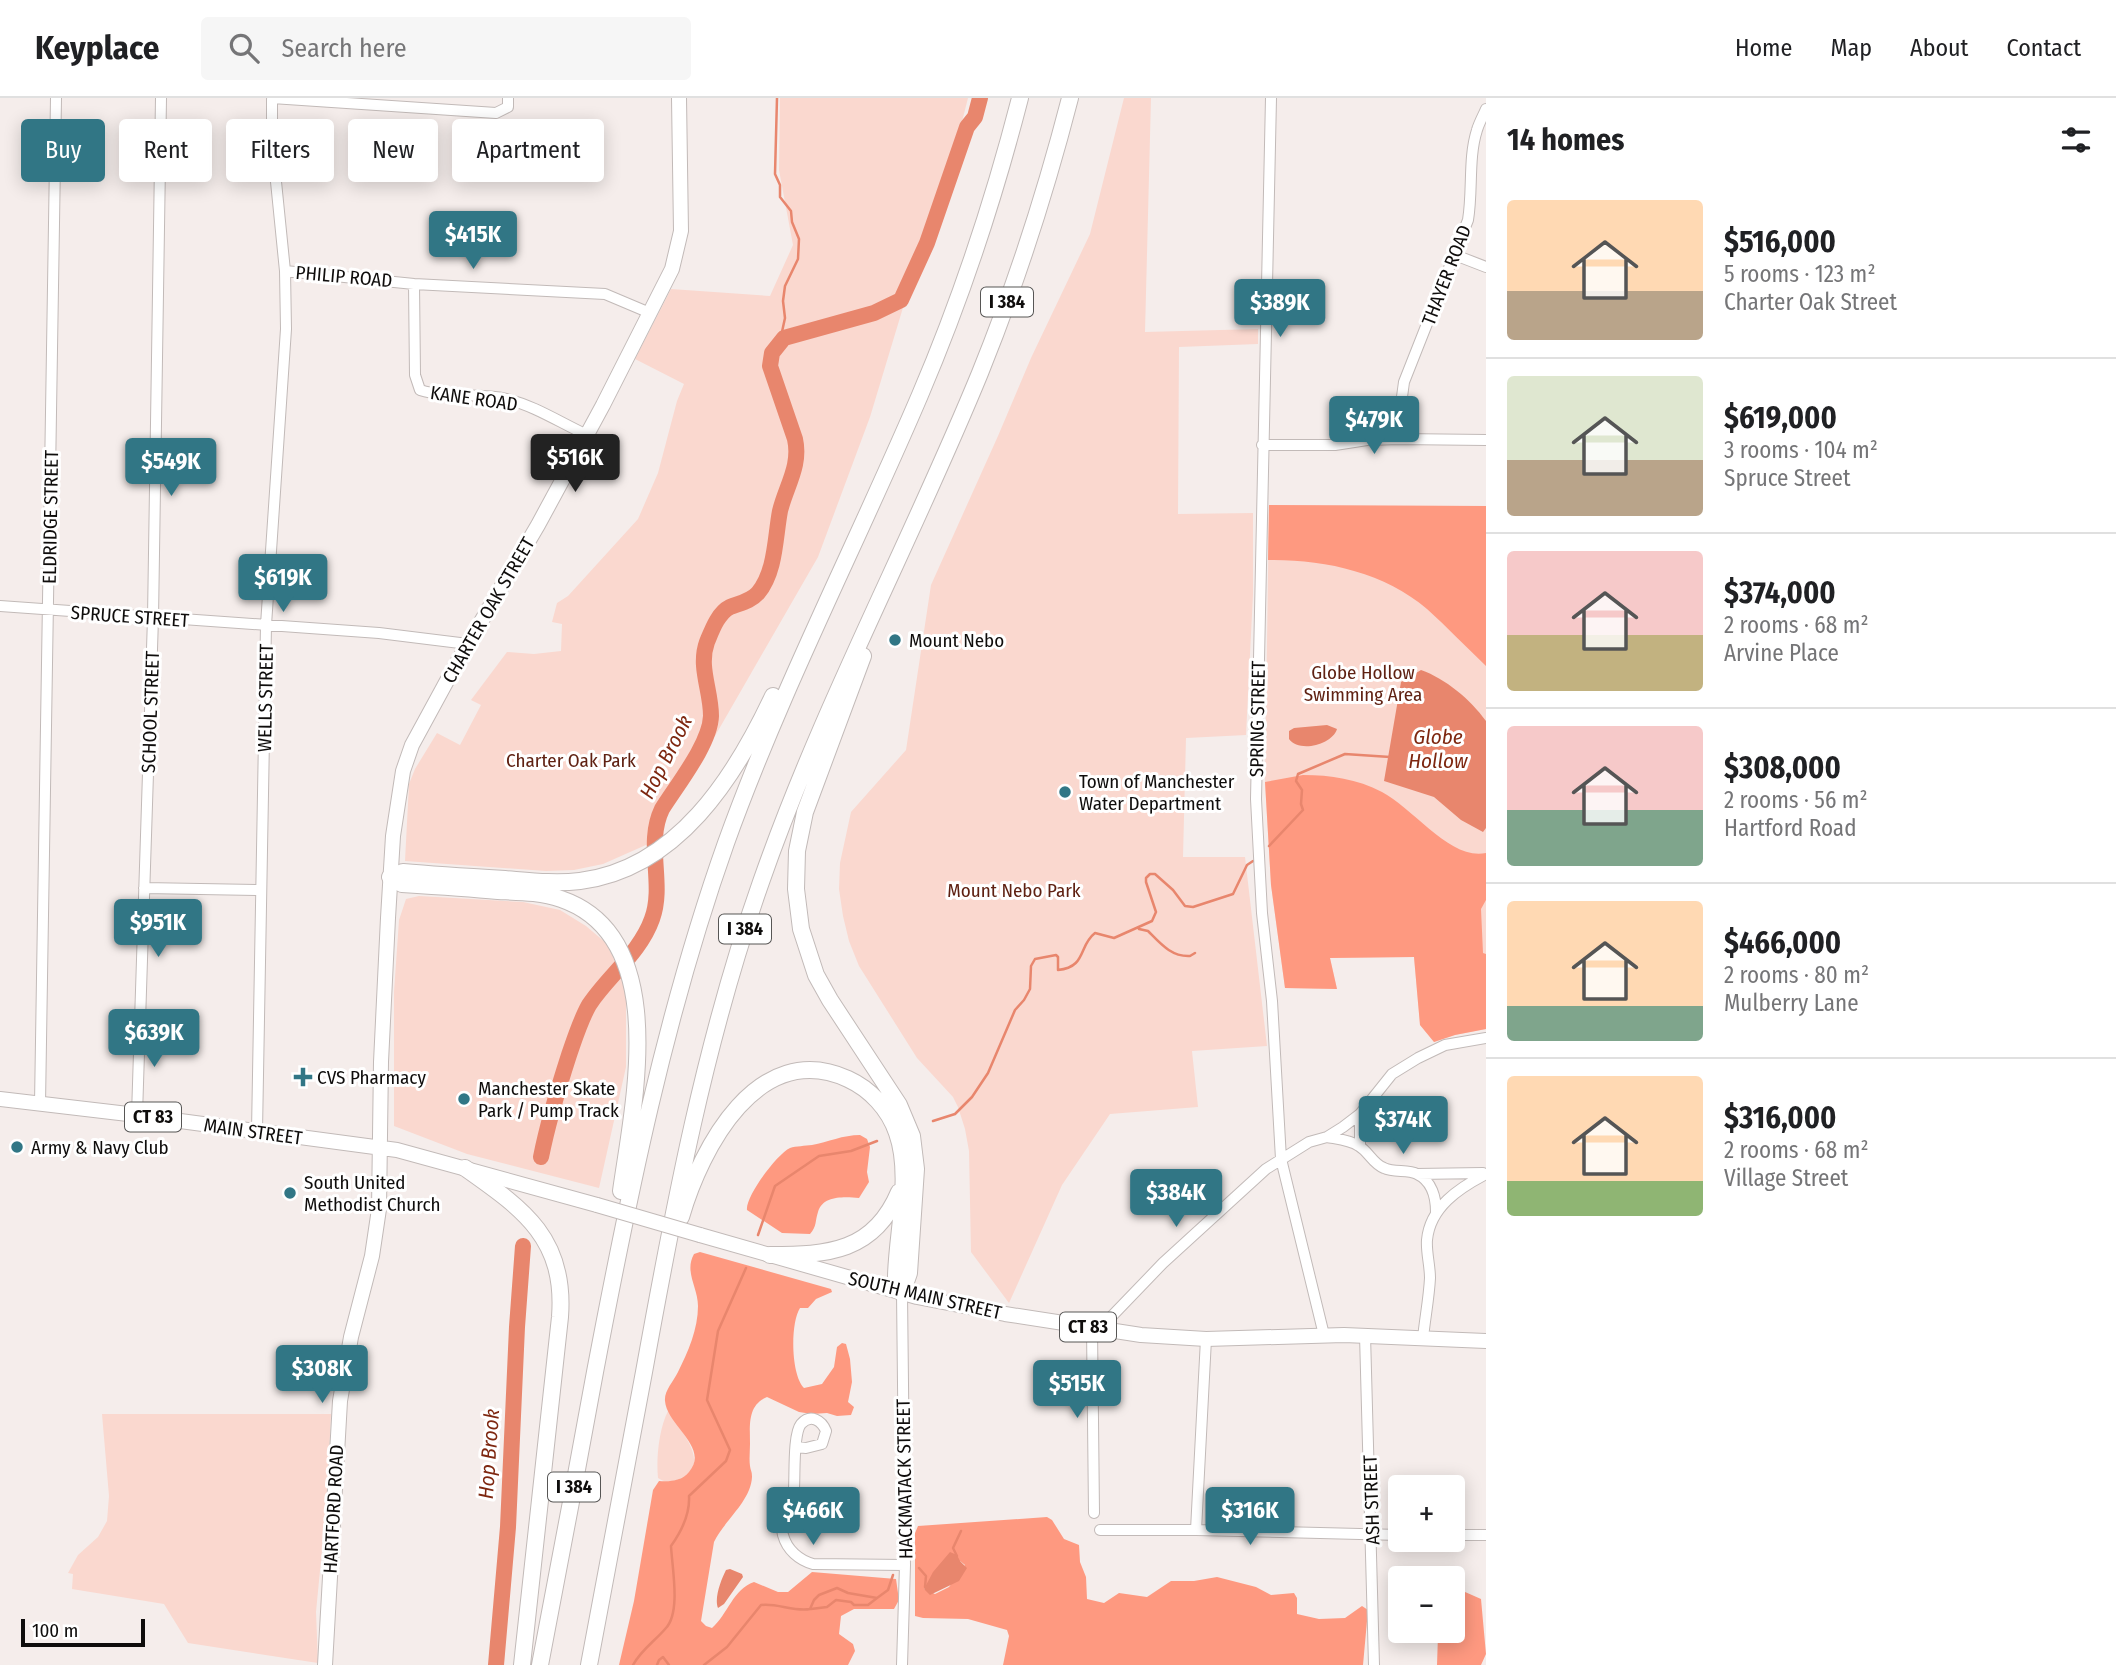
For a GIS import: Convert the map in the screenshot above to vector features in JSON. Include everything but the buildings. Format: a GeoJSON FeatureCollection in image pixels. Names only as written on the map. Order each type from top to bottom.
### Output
{"type":"FeatureCollection","features":[{"type":"Feature","properties":{"kind":"highway","name":"I 384"},"geometry":{"type":"LineString","coordinates":[[540,1665],[607,1309],[651,1099],[701,919],[764,743],[920,396],[957,301],[1000,172],[1020,98]]}},
{"type":"Feature","properties":{"kind":"highway","name":"I 384"},"geometry":{"type":"LineString","coordinates":[[589,1665],[695,1108],[737,953],[770,855],[803,770],[968,400],[1008,299],[1044,190],[1070,98]]}},
{"type":"Feature","properties":{"kind":"highway"},"geometry":{"type":"LineString","coordinates":[[893,566],[880,617],[809,799],[799,836],[796,878],[801,929],[816,975],[899,1105],[912,1136],[916,1169],[909,1273],[902,1293]]}},
{"type":"Feature","properties":{"kind":"highway"},"geometry":{"type":"LineString","coordinates":[[390,877],[403,872],[567,882],[610,874],[638,863],[667,844],[705,807],[737,764],[814,610],[842,568]]}},
{"type":"Feature","properties":{"kind":"highway"},"geometry":{"type":"LineString","coordinates":[[390,877],[402,884],[521,892],[554,897],[573,904],[590,916],[615,944],[629,975],[636,1007],[636,1056],[626,1154],[611,1255],[607,1309]]}},
{"type":"Feature","properties":{"kind":"highway"},"geometry":{"type":"LineString","coordinates":[[655,1310],[699,1167],[729,1117],[746,1098],[767,1083],[795,1073],[817,1071],[844,1077],[863,1087],[880,1103],[895,1126],[901,1146],[903,1176],[896,1270],[902,1293]]}},
{"type":"Feature","properties":{"kind":"highway"},"geometry":{"type":"LineString","coordinates":[[465,1168],[515,1204],[533,1221],[552,1252],[561,1284],[560,1317],[522,1665]]}},
{"type":"Feature","properties":{"kind":"highway"},"geometry":{"type":"LineString","coordinates":[[770,1255],[824,1254],[856,1243],[876,1228],[889,1212],[900,1190],[903,1176]]}},
{"type":"Feature","properties":{"kind":"main road","name":"CHARTER OAK STREET"},"geometry":{"type":"LineString","coordinates":[[380,1147],[381,1051],[390,877],[397,803],[406,760],[468,644],[587,435],[672,269],[681,231],[679,98]]}},
{"type":"Feature","properties":{"kind":"main road","name":"MAIN STREET"},"geometry":{"type":"LineString","coordinates":[[0,1100],[380,1147]]}},
{"type":"Feature","properties":{"kind":"main road","name":"SOUTH MAIN STREET"},"geometry":{"type":"LineString","coordinates":[[380,1147],[465,1168],[902,1293],[970,1308],[1158,1337],[1206,1339],[1365,1335],[1486,1341]]}},
{"type":"Feature","properties":{"kind":"main road","name":"HARTFORD ROAD"},"geometry":{"type":"LineString","coordinates":[[325,1665],[324,1645],[335,1521],[340,1401],[351,1337],[377,1231],[380,1147]]}},
{"type":"Feature","properties":{"kind":"street","name":"ELDRIDGE STREET"},"geometry":{"type":"LineString","coordinates":[[40,1104],[56,98]]}},
{"type":"Feature","properties":{"kind":"street","name":"SCHOOL STREET"},"geometry":{"type":"LineString","coordinates":[[137,1115],[153,618],[160,98]]}},
{"type":"Feature","properties":{"kind":"street"},"geometry":{"type":"LineString","coordinates":[[272,98],[496,113],[508,107],[508,98]]}},
{"type":"Feature","properties":{"kind":"street","name":"WELLS STREET"},"geometry":{"type":"LineString","coordinates":[[257,1131],[266,625],[286,329],[285,271],[272,142],[272,98]]}},
{"type":"Feature","properties":{"kind":"street","name":"SPRING STREET"},"geometry":{"type":"LineString","coordinates":[[1271,98],[1255,799],[1262,913],[1272,1001],[1281,1159],[1324,1335]]}},
{"type":"Feature","properties":{"kind":"street","name":"THAYER ROAD"},"geometry":{"type":"LineString","coordinates":[[1399,439],[1404,382],[1468,219],[1472,197],[1473,150],[1477,130],[1486,109]]}},
{"type":"Feature","properties":{"kind":"street"},"geometry":{"type":"LineString","coordinates":[[1455,255],[1486,267]]}},
{"type":"Feature","properties":{"kind":"street","name":"PHILIP ROAD"},"geometry":{"type":"LineString","coordinates":[[285,271],[414,284],[605,294],[650,313]]}},
{"type":"Feature","properties":{"kind":"street","name":"KANE ROAD"},"geometry":{"type":"LineString","coordinates":[[414,284],[415,375],[419,390],[435,395],[505,398],[526,405],[587,435]]}},
{"type":"Feature","properties":{"kind":"street"},"geometry":{"type":"LineString","coordinates":[[1262,445],[1335,445],[1399,439],[1486,440]]}},
{"type":"Feature","properties":{"kind":"street","name":"SPRUCE STREET"},"geometry":{"type":"LineString","coordinates":[[0,606],[379,634],[468,644]]}},
{"type":"Feature","properties":{"kind":"street"},"geometry":{"type":"LineString","coordinates":[[144,888],[261,890]]}},
{"type":"Feature","properties":{"kind":"street"},"geometry":{"type":"LineString","coordinates":[[1094,1513],[1098,1329],[1172,1254],[1248,1184],[1281,1159],[1309,1142],[1327,1137],[1360,1114],[1392,1074],[1445,1045],[1486,1038]]}},
{"type":"Feature","properties":{"kind":"street"},"geometry":{"type":"LineString","coordinates":[[1360,1114],[1360,1146]]}},
{"type":"Feature","properties":{"kind":"street"},"geometry":{"type":"LineString","coordinates":[[1327,1137],[1360,1146],[1375,1163],[1385,1169],[1418,1174],[1486,1174]]}},
{"type":"Feature","properties":{"kind":"street"},"geometry":{"type":"LineString","coordinates":[[1418,1174],[1429,1184],[1436,1201],[1436,1212],[1427,1242],[1430,1277],[1423,1338]]}},
{"type":"Feature","properties":{"kind":"street"},"geometry":{"type":"LineString","coordinates":[[1436,1212],[1462,1187],[1486,1174]]}},
{"type":"Feature","properties":{"kind":"street","name":"HACKMATACK STREET"},"geometry":{"type":"LineString","coordinates":[[902,1293],[905,1565],[902,1665]]}},
{"type":"Feature","properties":{"kind":"street","name":"ASH STREET"},"geometry":{"type":"LineString","coordinates":[[1365,1335],[1374,1665]]}},
{"type":"Feature","properties":{"kind":"street"},"geometry":{"type":"LineString","coordinates":[[1196,1530],[1206,1339]]}},
{"type":"Feature","properties":{"kind":"street"},"geometry":{"type":"LineString","coordinates":[[796,1447],[794,1492],[782,1524],[783,1535],[792,1551],[799,1558],[813,1563],[905,1565]]}},
{"type":"Feature","properties":{"kind":"street"},"geometry":{"type":"LineString","coordinates":[[1101,1530],[1388,1535]]}},
{"type":"Feature","properties":{"kind":"street"},"geometry":{"type":"LineString","coordinates":[[1465,1535],[1486,1535]]}},
{"type":"Feature","properties":{"kind":"green space","name":"Charter Oak Park"},"geometry":{"type":"Polygon","coordinates":[[[780,98],[968,98],[949,173],[905,301],[870,417],[818,557],[715,736],[691,765],[665,805],[655,841],[603,864],[574,870],[546,871],[405,861],[409,784],[437,733],[460,745],[481,705],[471,700],[507,652],[534,654],[561,651],[562,624],[552,622],[557,603],[568,596],[638,519],[658,473],[684,384],[635,359],[671,289],[770,296],[793,245],[779,170],[780,98]]]}},
{"type":"Feature","properties":{"kind":"green space","name":"Mount Nebo Park"},"geometry":{"type":"Polygon","coordinates":[[[1124,98],[1151,98],[1145,332],[1258,329],[1258,344],[1179,347],[1178,514],[1253,513],[1253,594],[1246,735],[1186,738],[1183,857],[1245,857],[1267,1046],[1192,1051],[1198,1107],[1110,1114],[1062,1185],[1009,1303],[971,1252],[969,1151],[958,1107],[953,1097],[917,1058],[859,966],[843,916],[839,889],[840,863],[851,812],[906,750],[931,585],[1031,358],[1090,234],[1124,98]]]}},
{"type":"Feature","properties":{"kind":"green space","name":"Globe Hollow Swimming Area"},"geometry":{"type":"Polygon","coordinates":[[[1269,505],[1486,506],[1486,1029],[1434,1042],[1420,1025],[1414,957],[1330,958],[1337,989],[1285,988],[1271,885],[1265,782],[1269,505]]]}},
{"type":"Feature","properties":{"kind":"green space"},"geometry":{"type":"Polygon","coordinates":[[[419,896],[523,902],[560,910],[586,926],[606,943],[626,992],[626,1067],[599,1188],[467,1154],[394,1126],[394,992],[399,920],[406,899],[419,896]]]}},
{"type":"Feature","properties":{"kind":"green space"},"geometry":{"type":"Polygon","coordinates":[[[668,1411],[691,1446],[694,1465],[689,1473],[668,1482],[658,1478],[657,1462],[660,1435],[668,1411]]]}},
{"type":"Feature","properties":{"kind":"green space"},"geometry":{"type":"Polygon","coordinates":[[[102,1414],[331,1414],[327,1498],[316,1612],[318,1663],[188,1643],[164,1604],[72,1589],[73,1574],[68,1573],[78,1555],[98,1537],[107,1521],[109,1496],[102,1414]]]}},
{"type":"Feature","properties":{"kind":"shaded area"},"geometry":{"type":"Polygon","coordinates":[[[1269,505],[1486,506],[1486,666],[1427,609],[1392,586],[1352,570],[1331,565],[1268,560],[1269,505]]]}},
{"type":"Feature","properties":{"kind":"shaded area"},"geometry":{"type":"Polygon","coordinates":[[[1303,775],[1344,779],[1373,788],[1394,800],[1432,832],[1459,849],[1486,853],[1486,900],[1481,909],[1483,953],[1486,954],[1486,1029],[1434,1042],[1420,1025],[1414,957],[1330,958],[1337,989],[1285,988],[1271,885],[1265,782],[1303,775]]]}},
{"type":"Feature","properties":{"kind":"shaded area"},"geometry":{"type":"Polygon","coordinates":[[[860,1135],[867,1139],[870,1147],[867,1172],[869,1182],[859,1198],[835,1198],[825,1202],[810,1234],[782,1233],[747,1210],[751,1196],[763,1176],[790,1148],[860,1135]]]}},
{"type":"Feature","properties":{"kind":"shaded area"},"geometry":{"type":"Polygon","coordinates":[[[700,1252],[831,1289],[832,1292],[816,1299],[808,1308],[800,1308],[797,1315],[793,1337],[796,1372],[804,1388],[822,1384],[834,1367],[837,1347],[842,1343],[846,1344],[852,1382],[848,1402],[854,1407],[851,1415],[837,1416],[799,1412],[767,1397],[756,1405],[750,1423],[750,1486],[742,1503],[714,1542],[701,1621],[712,1628],[741,1590],[754,1582],[778,1592],[788,1592],[812,1572],[896,1579],[899,1600],[894,1609],[854,1609],[841,1616],[839,1634],[853,1644],[855,1651],[848,1665],[619,1665],[634,1601],[653,1490],[659,1481],[683,1477],[694,1463],[691,1445],[667,1410],[665,1397],[694,1332],[698,1306],[690,1267],[694,1254],[700,1252]]]}},
{"type":"Feature","properties":{"kind":"shaded area"},"geometry":{"type":"Polygon","coordinates":[[[1047,1517],[1052,1520],[1064,1539],[1079,1545],[1080,1562],[1086,1577],[1087,1599],[1104,1603],[1119,1593],[1147,1597],[1171,1581],[1217,1577],[1256,1587],[1271,1595],[1294,1593],[1297,1598],[1297,1614],[1319,1619],[1345,1618],[1362,1606],[1368,1610],[1363,1665],[1003,1665],[1009,1636],[1007,1630],[968,1619],[915,1616],[915,1533],[918,1526],[1047,1517]],[[960,1561],[931,1580],[924,1589],[935,1594],[949,1587],[965,1565],[960,1561]]]}},
{"type":"Feature","properties":{"kind":"shaded area"},"geometry":{"type":"Polygon","coordinates":[[[1465,1592],[1481,1599],[1486,1654],[1481,1665],[1437,1665],[1438,1643],[1465,1643],[1465,1592]]]}},
{"type":"Feature","properties":{"kind":"water","name":"Globe Hollow"},"geometry":{"type":"Polygon","coordinates":[[[1421,670],[1457,691],[1486,721],[1486,828],[1483,832],[1461,820],[1434,797],[1384,781],[1401,682],[1421,670]]]}},
{"type":"Feature","properties":{"kind":"water"},"geometry":{"type":"Polygon","coordinates":[[[1327,725],[1337,729],[1334,735],[1322,743],[1300,746],[1289,739],[1289,731],[1294,728],[1327,725]]]}},
{"type":"Feature","properties":{"kind":"water"},"geometry":{"type":"Polygon","coordinates":[[[950,1552],[957,1555],[967,1568],[959,1581],[930,1595],[924,1589],[933,1572],[950,1552]]]}},
{"type":"Feature","properties":{"kind":"water"},"geometry":{"type":"Polygon","coordinates":[[[730,1569],[743,1577],[724,1604],[718,1608],[720,1584],[726,1570],[730,1569]]]}},
{"type":"Feature","properties":{"kind":"waterway"},"geometry":{"type":"LineString","coordinates":[[777,98],[775,174],[780,185],[780,197],[791,211],[799,239],[798,259],[785,286],[785,318],[780,341]]}},
{"type":"Feature","properties":{"kind":"waterway","name":"Hop Brook"},"geometry":{"type":"LineString","coordinates":[[541,1157],[557,1093],[583,1017],[597,994],[640,943],[652,919],[657,892],[657,822],[662,809],[699,751],[709,727],[711,716],[704,670],[707,642],[722,613],[758,593],[772,564],[780,511],[796,458],[795,439],[770,366],[772,353],[784,338],[874,313],[901,300],[927,243],[967,127],[975,117],[980,98]]}},
{"type":"Feature","properties":{"kind":"waterway"},"geometry":{"type":"LineString","coordinates":[[1269,846],[1303,810],[1302,790],[1296,781],[1298,774],[1345,754],[1390,757]]}},
{"type":"Feature","properties":{"kind":"waterway"},"geometry":{"type":"LineString","coordinates":[[933,1121],[955,1114],[972,1097],[988,1073],[1015,1010],[1030,989],[1031,966],[1035,959],[1056,955],[1058,970],[1067,968],[1074,965],[1095,933],[1114,938],[1152,921],[1156,912],[1146,882],[1150,874],[1155,874],[1173,890],[1185,906],[1193,907],[1233,894],[1247,865],[1253,861]]}},
{"type":"Feature","properties":{"kind":"waterway"},"geometry":{"type":"LineString","coordinates":[[1139,929],[1148,931],[1166,948],[1177,954],[1190,956],[1195,953]]}},
{"type":"Feature","properties":{"kind":"waterway"},"geometry":{"type":"LineString","coordinates":[[758,1235],[775,1186],[819,1156],[851,1151],[877,1141]]}},
{"type":"Feature","properties":{"kind":"waterway","name":"Hop Brook"},"geometry":{"type":"LineString","coordinates":[[496,1665],[508,1527],[523,1246]]}},
{"type":"Feature","properties":{"kind":"waterway"},"geometry":{"type":"LineString","coordinates":[[633,1665],[671,1621],[674,1601],[671,1546],[684,1522],[689,1496],[726,1461],[730,1450],[707,1400],[718,1331],[746,1268]]}},
{"type":"Feature","properties":{"kind":"waterway"},"geometry":{"type":"LineString","coordinates":[[957,1556],[953,1548],[961,1531]]}},
{"type":"Feature","properties":{"kind":"waterway"},"geometry":{"type":"LineString","coordinates":[[919,1568],[926,1576],[925,1587],[928,1587]]}},
{"type":"Feature","properties":{"kind":"waterway"},"geometry":{"type":"LineString","coordinates":[[704,1665],[727,1647],[761,1605],[810,1609],[819,1595],[837,1588],[848,1593],[877,1598],[888,1590],[893,1575]]}},
{"type":"Feature","properties":{"kind":"waterway"},"geometry":{"type":"LineString","coordinates":[[811,1609],[827,1607],[836,1600],[854,1605],[868,1605],[877,1598]]}},
{"type":"Feature","properties":{"kind":"waterway"},"geometry":{"type":"LineString","coordinates":[[657,1665],[663,1657],[669,1665]]}},
{"type":"Feature","properties":{"kind":"place","name":"Mount Nebo"},"geometry":{"type":"Point","coordinates":[895,640]}},
{"type":"Feature","properties":{"kind":"place","name":"Town of Manchester Water Department"},"geometry":{"type":"Point","coordinates":[1065,792]}},
{"type":"Feature","properties":{"kind":"place","name":"CVS Pharmacy"},"geometry":{"type":"Point","coordinates":[303,1077]}},
{"type":"Feature","properties":{"kind":"place","name":"Manchester Skate Park / Pump Track"},"geometry":{"type":"Point","coordinates":[464,1099]}},
{"type":"Feature","properties":{"kind":"place","name":"Army & Navy Club"},"geometry":{"type":"Point","coordinates":[17,1147]}},
{"type":"Feature","properties":{"kind":"place","name":"South United Methodist Church"},"geometry":{"type":"Point","coordinates":[290,1193]}}]}
